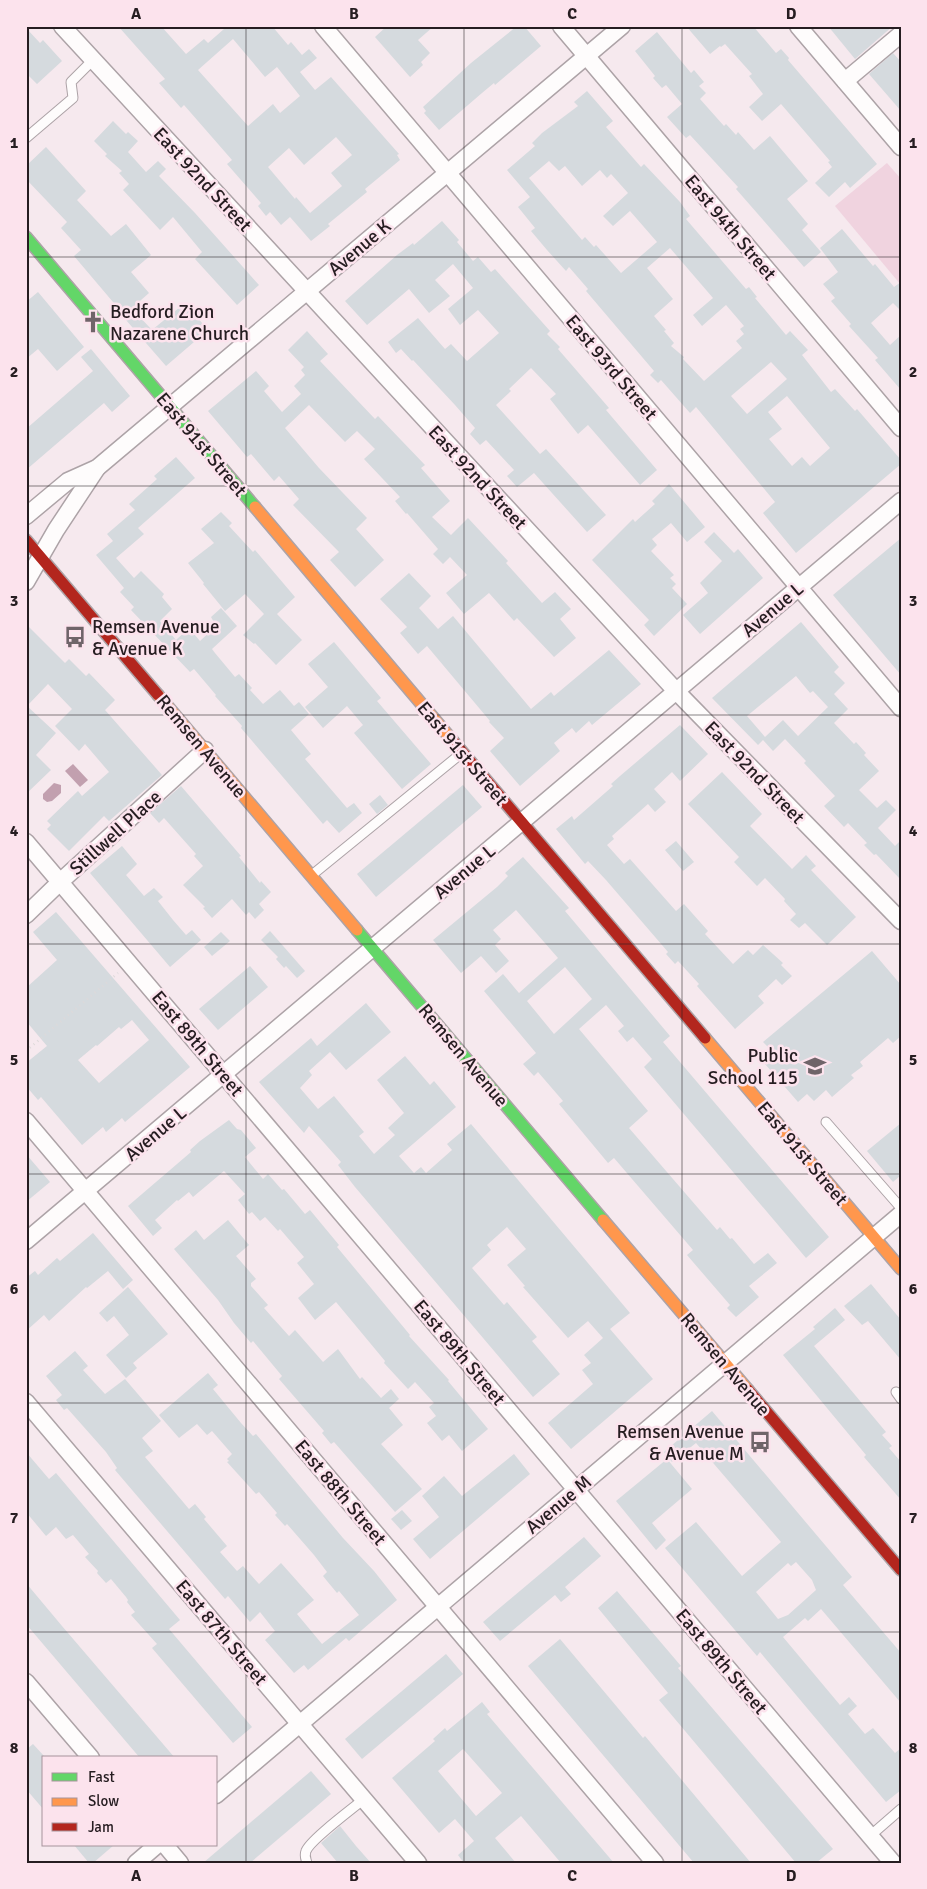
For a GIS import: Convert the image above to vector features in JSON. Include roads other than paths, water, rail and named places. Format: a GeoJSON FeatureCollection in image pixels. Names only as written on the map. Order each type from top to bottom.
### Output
{"type":"FeatureCollection","features":[{"type":"Feature","properties":{"kind":"street","name":"East 92nd Street"},"geometry":{"type":"LineString","coordinates":[[62,26],[676,691],[901,921]]}},
{"type":"Feature","properties":{"kind":"street","name":"East 93rd Street"},"geometry":{"type":"LineString","coordinates":[[323,26],[901,708]]}},
{"type":"Feature","properties":{"kind":"street","name":"East 94th Street"},"geometry":{"type":"LineString","coordinates":[[560,26],[901,428]]}},
{"type":"Feature","properties":{"kind":"street","name":"Avenue K"},"geometry":{"type":"LineString","coordinates":[[26,516],[68,481],[97,468],[622,26]]}},
{"type":"Feature","properties":{"kind":"street"},"geometry":{"type":"LineString","coordinates":[[798,26],[901,147]]}},
{"type":"Feature","properties":{"kind":"street"},"geometry":{"type":"LineString","coordinates":[[845,81],[901,34]]}},
{"type":"Feature","properties":{"kind":"street","name":"East 91st Street"},"geometry":{"type":"LineString","coordinates":[[26,237],[901,1268]]}},
{"type":"Feature","properties":{"kind":"street","name":"Avenue K"},"geometry":{"type":"LineString","coordinates":[[26,582],[97,468]]}},
{"type":"Feature","properties":{"kind":"street","name":"Avenue L"},"geometry":{"type":"LineString","coordinates":[[26,1241],[901,501]]}},
{"type":"Feature","properties":{"kind":"street","name":"Remsen Avenue"},"geometry":{"type":"LineString","coordinates":[[26,540],[901,1570]]}},
{"type":"Feature","properties":{"kind":"street","name":"Stillwell Place"},"geometry":{"type":"LineString","coordinates":[[26,915],[205,750]]}},
{"type":"Feature","properties":{"kind":"street","name":"East 89th Street"},"geometry":{"type":"LineString","coordinates":[[26,842],[893,1863]]}},
{"type":"Feature","properties":{"kind":"street","name":"East 88th Street"},"geometry":{"type":"LineString","coordinates":[[26,1121],[655,1863]]}},
{"type":"Feature","properties":{"kind":"street","name":"Avenue M"},"geometry":{"type":"LineString","coordinates":[[218,1793],[901,1214]]}},
{"type":"Feature","properties":{"kind":"street","name":"East 87th Street"},"geometry":{"type":"LineString","coordinates":[[26,1402],[418,1863]]}},
{"type":"Feature","properties":{"kind":"street"},"geometry":{"type":"LineString","coordinates":[[26,1682],[89,1756]]}},
{"type":"Feature","properties":{"kind":"street"},"geometry":{"type":"LineString","coordinates":[[136,1863],[156,1846]]}},
{"type":"Feature","properties":{"kind":"street"},"geometry":{"type":"LineString","coordinates":[[166,1846],[180,1863]]}},
{"type":"Feature","properties":{"kind":"lane"},"geometry":{"type":"LineString","coordinates":[[26,138],[73,98],[71,82],[93,60]]}},
{"type":"Feature","properties":{"kind":"lane"},"geometry":{"type":"LineString","coordinates":[[312,876],[463,752]]}},
{"type":"Feature","properties":{"kind":"lane"},"geometry":{"type":"LineString","coordinates":[[826,1122],[901,1208]]}},
{"type":"Feature","properties":{"kind":"lane"},"geometry":{"type":"LineString","coordinates":[[307,1863],[305,1857],[306,1850],[315,1840],[364,1800]]}},
{"type":"Feature","properties":{"kind":"lane"},"geometry":{"type":"LineString","coordinates":[[870,1836],[901,1809]]}},
{"type":"Feature","properties":{"kind":"place","name":"Bedford Zion Nazarene Church"},"geometry":{"type":"Point","coordinates":[93,322]}},
{"type":"Feature","properties":{"kind":"place","name":"Remsen Avenue & Avenue K"},"geometry":{"type":"Point","coordinates":[75,637]}},
{"type":"Feature","properties":{"kind":"place","name":"Public School 115"},"geometry":{"type":"Point","coordinates":[815,1066]}},
{"type":"Feature","properties":{"kind":"place","name":"Remsen Avenue & Avenue M"},"geometry":{"type":"Point","coordinates":[760,1442]}}]}
